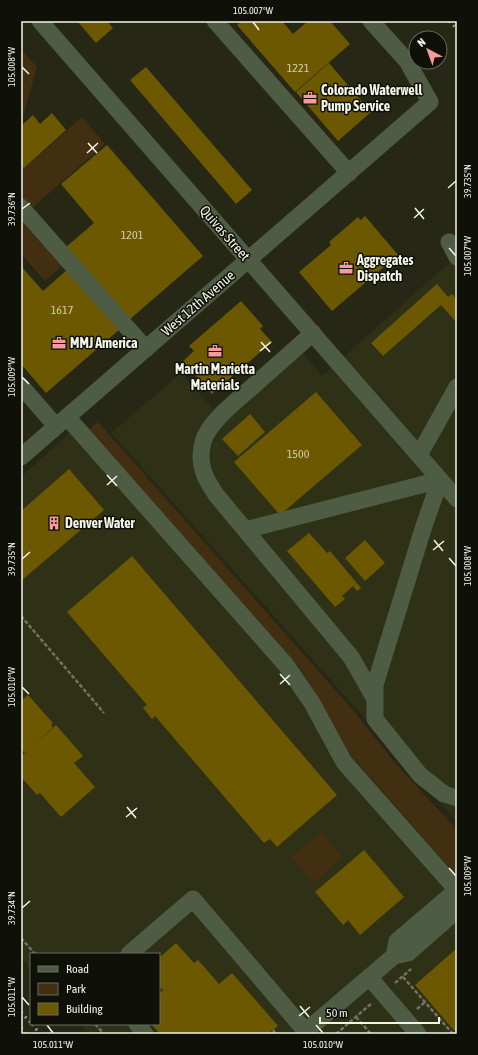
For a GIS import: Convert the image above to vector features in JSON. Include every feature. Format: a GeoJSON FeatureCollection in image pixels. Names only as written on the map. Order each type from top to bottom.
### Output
{"type":"FeatureCollection","features":[{"type":"Feature","properties":{"kind":"street","name":"Quivas Street"},"geometry":{"type":"LineString","coordinates":[[40,21],[457,499]]}},
{"type":"Feature","properties":{"kind":"street"},"geometry":{"type":"LineString","coordinates":[[215,21],[349,173]]}},
{"type":"Feature","properties":{"kind":"street","name":"West 12th Avenue"},"geometry":{"type":"LineString","coordinates":[[21,457],[430,102],[407,60],[371,21]]}},
{"type":"Feature","properties":{"kind":"street"},"geometry":{"type":"LineString","coordinates":[[21,207],[146,349]]}},
{"type":"Feature","properties":{"kind":"street"},"geometry":{"type":"LineString","coordinates":[[449,242],[457,257]]}},
{"type":"Feature","properties":{"kind":"street"},"geometry":{"type":"LineString","coordinates":[[313,333],[226,410],[213,424],[203,442],[201,462],[206,480],[217,496],[351,656],[375,699]]}},
{"type":"Feature","properties":{"kind":"street"},"geometry":{"type":"LineString","coordinates":[[21,386],[62,422],[286,665],[312,703],[344,762],[457,890],[397,941],[394,956]]}},
{"type":"Feature","properties":{"kind":"street"},"geometry":{"type":"LineString","coordinates":[[415,450],[457,387]]}},
{"type":"Feature","properties":{"kind":"street"},"geometry":{"type":"LineString","coordinates":[[245,530],[440,480]]}},
{"type":"Feature","properties":{"kind":"street"},"geometry":{"type":"LineString","coordinates":[[440,480],[375,685],[375,719],[420,775],[444,794],[457,798]]}},
{"type":"Feature","properties":{"kind":"street"},"geometry":{"type":"LineString","coordinates":[[130,953],[193,900],[307,1032],[394,956],[408,953],[457,910]]}},
{"type":"Feature","properties":{"kind":"street"},"geometry":{"type":"LineString","coordinates":[[369,977],[418,1034]]}},
{"type":"Feature","properties":{"kind":"street"},"geometry":{"type":"LineString","coordinates":[[137,1025],[145,1034]]}},
{"type":"Feature","properties":{"kind":"path"},"geometry":{"type":"LineString","coordinates":[[21,616],[104,713]]}},
{"type":"Feature","properties":{"kind":"path"},"geometry":{"type":"LineString","coordinates":[[21,938],[34,953]]}},
{"type":"Feature","properties":{"kind":"path"},"geometry":{"type":"LineString","coordinates":[[403,976],[453,1034]]}},
{"type":"Feature","properties":{"kind":"path"},"geometry":{"type":"LineString","coordinates":[[356,1017],[370,1034]]}},
{"type":"Feature","properties":{"kind":"path"},"geometry":{"type":"LineString","coordinates":[[96,1025],[104,1034]]}},
{"type":"Feature","properties":{"kind":"path"},"geometry":{"type":"LineString","coordinates":[[273,1030],[276,1034]]}},
{"type":"Feature","properties":{"kind":"shaded area"},"geometry":{"type":"Polygon","coordinates":[[[457,256],[457,822],[111,433],[181,373],[214,410],[293,341],[322,376],[457,256]]]}},
{"type":"Feature","properties":{"kind":"shaded area","name":"Denver Water"},"geometry":{"type":"Polygon","coordinates":[[[83,421],[90,429],[98,422],[352,709],[395,763],[457,830],[457,1034],[89,1034],[81,1025],[160,1025],[160,953],[30,953],[30,968],[21,958],[21,477],[83,421]]]}},
{"type":"Feature","properties":{"kind":"green space"},"geometry":{"type":"Polygon","coordinates":[[[21,49],[37,67],[21,123],[21,49]]]}},
{"type":"Feature","properties":{"kind":"green space"},"geometry":{"type":"Polygon","coordinates":[[[82,117],[105,144],[33,207],[21,208],[21,167],[23,169],[82,117]]]}},
{"type":"Feature","properties":{"kind":"green space"},"geometry":{"type":"Polygon","coordinates":[[[21,215],[64,264],[45,281],[23,256],[21,257],[21,215]]]}},
{"type":"Feature","properties":{"kind":"green space"},"geometry":{"type":"Polygon","coordinates":[[[98,422],[352,709],[395,763],[457,830],[457,876],[344,746],[301,668],[93,435],[90,429],[98,422]]]}},
{"type":"Feature","properties":{"kind":"green space"},"geometry":{"type":"Polygon","coordinates":[[[321,832],[343,857],[313,883],[291,857],[321,832]]]}},
{"type":"Feature","properties":{"kind":"building"},"geometry":{"type":"Polygon","coordinates":[[[77,21],[107,21],[113,28],[96,43],[77,21]]]}},
{"type":"Feature","properties":{"kind":"building"},"geometry":{"type":"Polygon","coordinates":[[[242,21],[282,21],[293,34],[308,21],[330,21],[350,44],[295,92],[237,25],[242,21]]]}},
{"type":"Feature","properties":{"kind":"building"},"geometry":{"type":"Polygon","coordinates":[[[329,63],[371,112],[338,141],[296,92],[329,63]]]}},
{"type":"Feature","properties":{"kind":"building"},"geometry":{"type":"Polygon","coordinates":[[[146,67],[252,190],[236,204],[130,80],[146,67]]]}},
{"type":"Feature","properties":{"kind":"building"},"geometry":{"type":"Polygon","coordinates":[[[52,113],[66,130],[24,168],[21,165],[21,126],[33,115],[40,124],[52,113]]]}},
{"type":"Feature","properties":{"kind":"building"},"geometry":{"type":"Polygon","coordinates":[[[107,145],[203,256],[129,320],[66,247],[94,223],[61,184],[107,145]]]}},
{"type":"Feature","properties":{"kind":"building"},"geometry":{"type":"Polygon","coordinates":[[[365,216],[398,255],[332,311],[299,272],[331,245],[329,242],[358,217],[361,220],[365,216]]]}},
{"type":"Feature","properties":{"kind":"building"},"geometry":{"type":"Polygon","coordinates":[[[21,266],[43,291],[68,269],[120,329],[46,393],[21,364],[21,266]]]}},
{"type":"Feature","properties":{"kind":"building"},"geometry":{"type":"Polygon","coordinates":[[[437,284],[448,297],[452,294],[457,300],[457,323],[441,305],[383,356],[371,343],[437,284]]]}},
{"type":"Feature","properties":{"kind":"building"},"geometry":{"type":"Polygon","coordinates":[[[241,301],[263,326],[260,329],[272,342],[212,394],[183,361],[194,351],[189,346],[241,301]]]}},
{"type":"Feature","properties":{"kind":"building"},"geometry":{"type":"Polygon","coordinates":[[[316,392],[362,445],[280,515],[234,462],[316,392]]]}},
{"type":"Feature","properties":{"kind":"building"},"geometry":{"type":"Polygon","coordinates":[[[250,414],[265,432],[238,456],[222,439],[250,414]]]}},
{"type":"Feature","properties":{"kind":"building","name":"Denver Water"},"geometry":{"type":"Polygon","coordinates":[[[69,469],[104,510],[21,581],[21,511],[69,469]]]}},
{"type":"Feature","properties":{"kind":"building"},"geometry":{"type":"Polygon","coordinates":[[[309,533],[327,553],[330,551],[361,588],[357,591],[353,586],[342,596],[345,599],[335,607],[287,551],[309,533]]]}},
{"type":"Feature","properties":{"kind":"building"},"geometry":{"type":"Polygon","coordinates":[[[365,540],[385,563],[365,581],[345,558],[365,540]]]}},
{"type":"Feature","properties":{"kind":"building"},"geometry":{"type":"Polygon","coordinates":[[[132,556],[337,795],[277,847],[270,839],[264,843],[155,716],[152,719],[143,708],[147,705],[67,612],[132,556]]]}},
{"type":"Feature","properties":{"kind":"building"},"geometry":{"type":"Polygon","coordinates":[[[28,695],[53,723],[51,725],[53,727],[34,745],[56,725],[83,756],[74,763],[95,787],[61,817],[40,793],[37,795],[21,777],[21,756],[25,753],[22,750],[21,751],[21,701],[28,695]]]}},
{"type":"Feature","properties":{"kind":"building"},"geometry":{"type":"Polygon","coordinates":[[[364,850],[404,897],[360,935],[348,920],[343,925],[315,892],[364,850]]]}},
{"type":"Feature","properties":{"kind":"building"},"geometry":{"type":"Polygon","coordinates":[[[176,943],[194,963],[198,960],[219,984],[232,973],[278,1026],[268,1034],[160,1034],[152,1025],[160,1025],[160,993],[163,990],[160,987],[160,957],[176,943]]]}},
{"type":"Feature","properties":{"kind":"building"},"geometry":{"type":"Polygon","coordinates":[[[457,948],[457,1034],[415,985],[457,948]]]}},
{"type":"Feature","properties":{"kind":"railway"},"geometry":{"type":"LineString","coordinates":[[449,21],[457,29]]}},
{"type":"Feature","properties":{"kind":"railway"},"geometry":{"type":"LineString","coordinates":[[21,1012],[30,1022]]}},
{"type":"Feature","properties":{"kind":"railway"},"geometry":{"type":"LineString","coordinates":[[33,1025],[40,1034]]}},
{"type":"Feature","properties":{"kind":"railway"},"geometry":{"type":"LineString","coordinates":[[21,1028],[26,1034]]}},
{"type":"Feature","properties":{"kind":"place","name":"Colorado Waterwell Pump Service"},"geometry":{"type":"Point","coordinates":[310,98]}},
{"type":"Feature","properties":{"kind":"place","name":"Aggregates Dispatch"},"geometry":{"type":"Point","coordinates":[346,268]}},
{"type":"Feature","properties":{"kind":"place","name":"MMJ America"},"geometry":{"type":"Point","coordinates":[59,343]}},
{"type":"Feature","properties":{"kind":"place","name":"Martin Marietta Materials"},"geometry":{"type":"Point","coordinates":[215,351]}},
{"type":"Feature","properties":{"kind":"place","name":"Denver Water"},"geometry":{"type":"Point","coordinates":[54,523]}}]}
